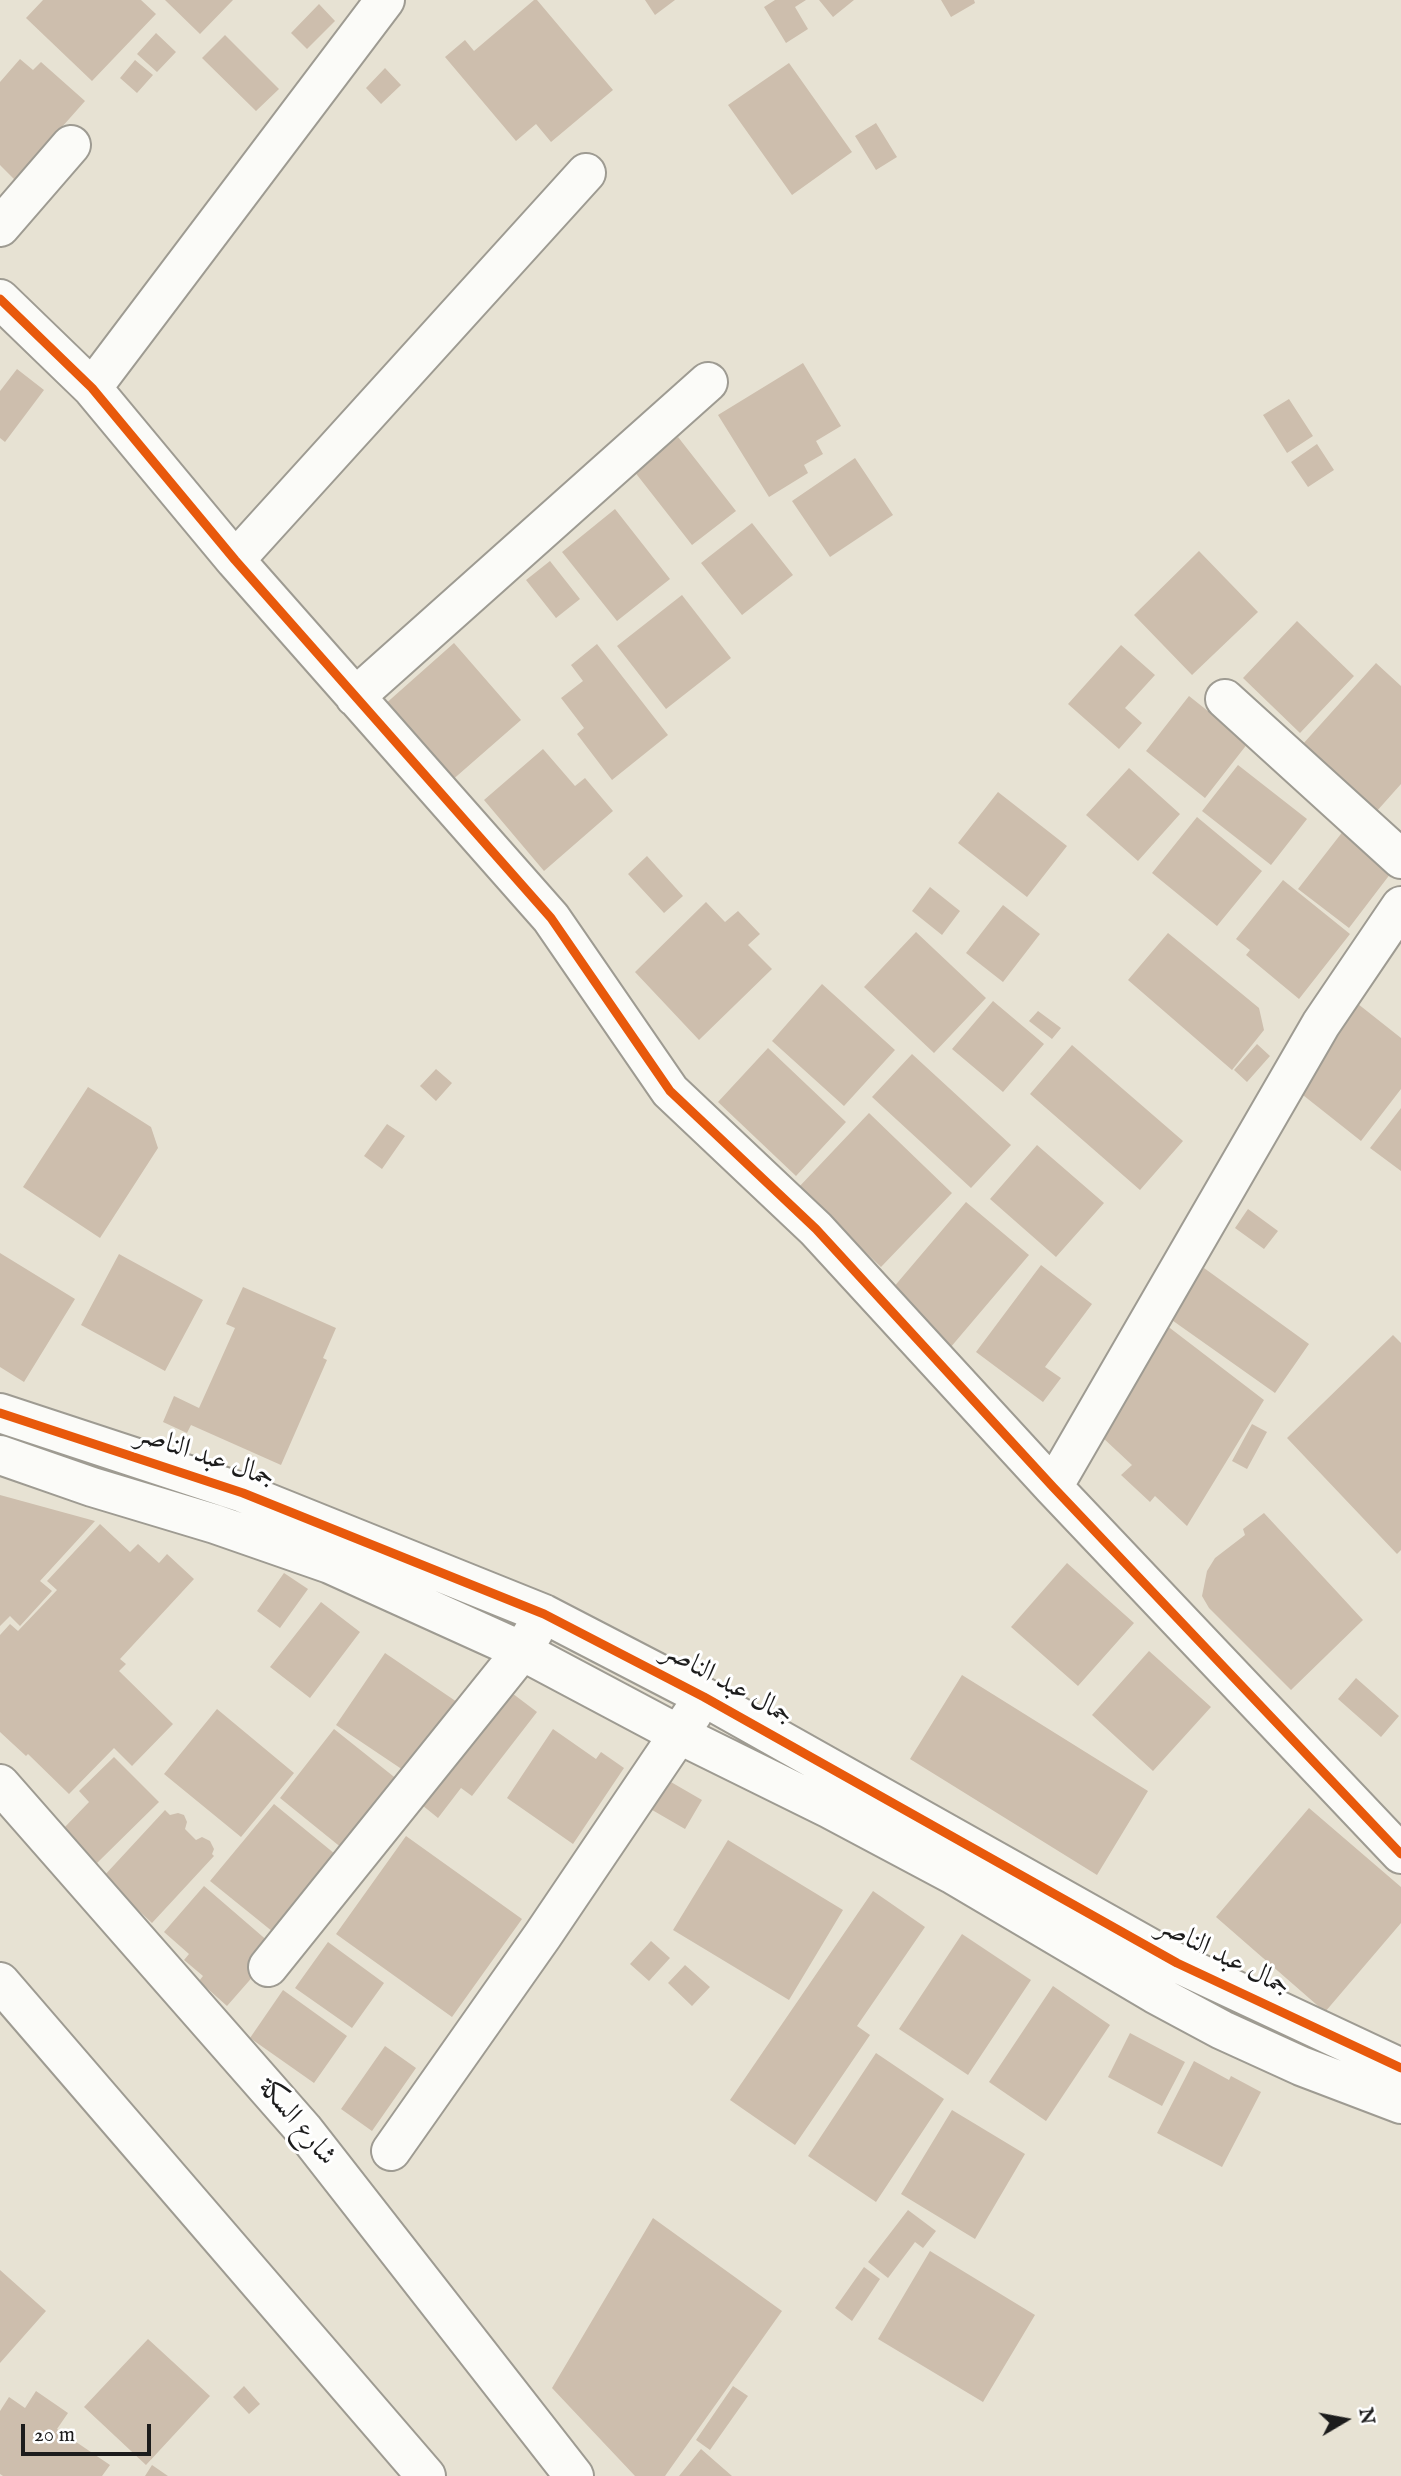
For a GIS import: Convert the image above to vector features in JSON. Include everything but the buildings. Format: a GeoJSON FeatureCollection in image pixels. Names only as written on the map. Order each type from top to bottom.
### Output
{"type":"FeatureCollection","features":[{"type":"Feature","properties":{"kind":"street"},"geometry":{"type":"LineString","coordinates":[[92,388],[385,0]]}},
{"type":"Feature","properties":{"kind":"street"},"geometry":{"type":"LineString","coordinates":[[0,227],[71,145]]}},
{"type":"Feature","properties":{"kind":"street"},"geometry":{"type":"LineString","coordinates":[[234,560],[586,173]]}},
{"type":"Feature","properties":{"kind":"street"},"geometry":{"type":"LineString","coordinates":[[0,299],[92,388],[234,560],[551,918],[670,1091],[816,1229],[1053,1487],[1401,1854]]}},
{"type":"Feature","properties":{"kind":"street"},"geometry":{"type":"LineString","coordinates":[[355,697],[708,382]]}},
{"type":"Feature","properties":{"kind":"street"},"geometry":{"type":"LineString","coordinates":[[1225,699],[1401,859]]}},
{"type":"Feature","properties":{"kind":"street"},"geometry":{"type":"LineString","coordinates":[[1053,1487],[1321,1024],[1401,906]]}},
{"type":"Feature","properties":{"kind":"street","name":"جمال عبد الناصر"},"geometry":{"type":"LineString","coordinates":[[0,1413],[243,1493],[544,1614],[704,1696],[1177,1963],[1401,2068]]}},
{"type":"Feature","properties":{"kind":"street","name":"جمال عبد الناصر"},"geometry":{"type":"LineString","coordinates":[[0,1455],[330,1564],[522,1651],[678,1734],[830,1808],[1222,2030],[1301,2066],[1401,2104]]}},
{"type":"Feature","properties":{"kind":"street"},"geometry":{"type":"LineString","coordinates":[[268,1967],[522,1651],[544,1614]]}},
{"type":"Feature","properties":{"kind":"street"},"geometry":{"type":"LineString","coordinates":[[391,2151],[543,1935],[704,1696]]}},
{"type":"Feature","properties":{"kind":"street","name":"شارع السكة"},"geometry":{"type":"LineString","coordinates":[[0,1784],[303,2129],[574,2476]]}},
{"type":"Feature","properties":{"kind":"street"},"geometry":{"type":"LineString","coordinates":[[0,1982],[426,2476]]}},
{"type":"Feature","properties":{"kind":"cycle path"},"geometry":{"type":"LineString","coordinates":[[0,299],[92,388],[235,560],[551,918],[670,1091],[816,1229],[1053,1487],[1401,1854]]}},
{"type":"Feature","properties":{"kind":"cycle path"},"geometry":{"type":"LineString","coordinates":[[0,1413],[243,1493],[544,1614],[704,1697],[1177,1963],[1401,2068]]}}]}
